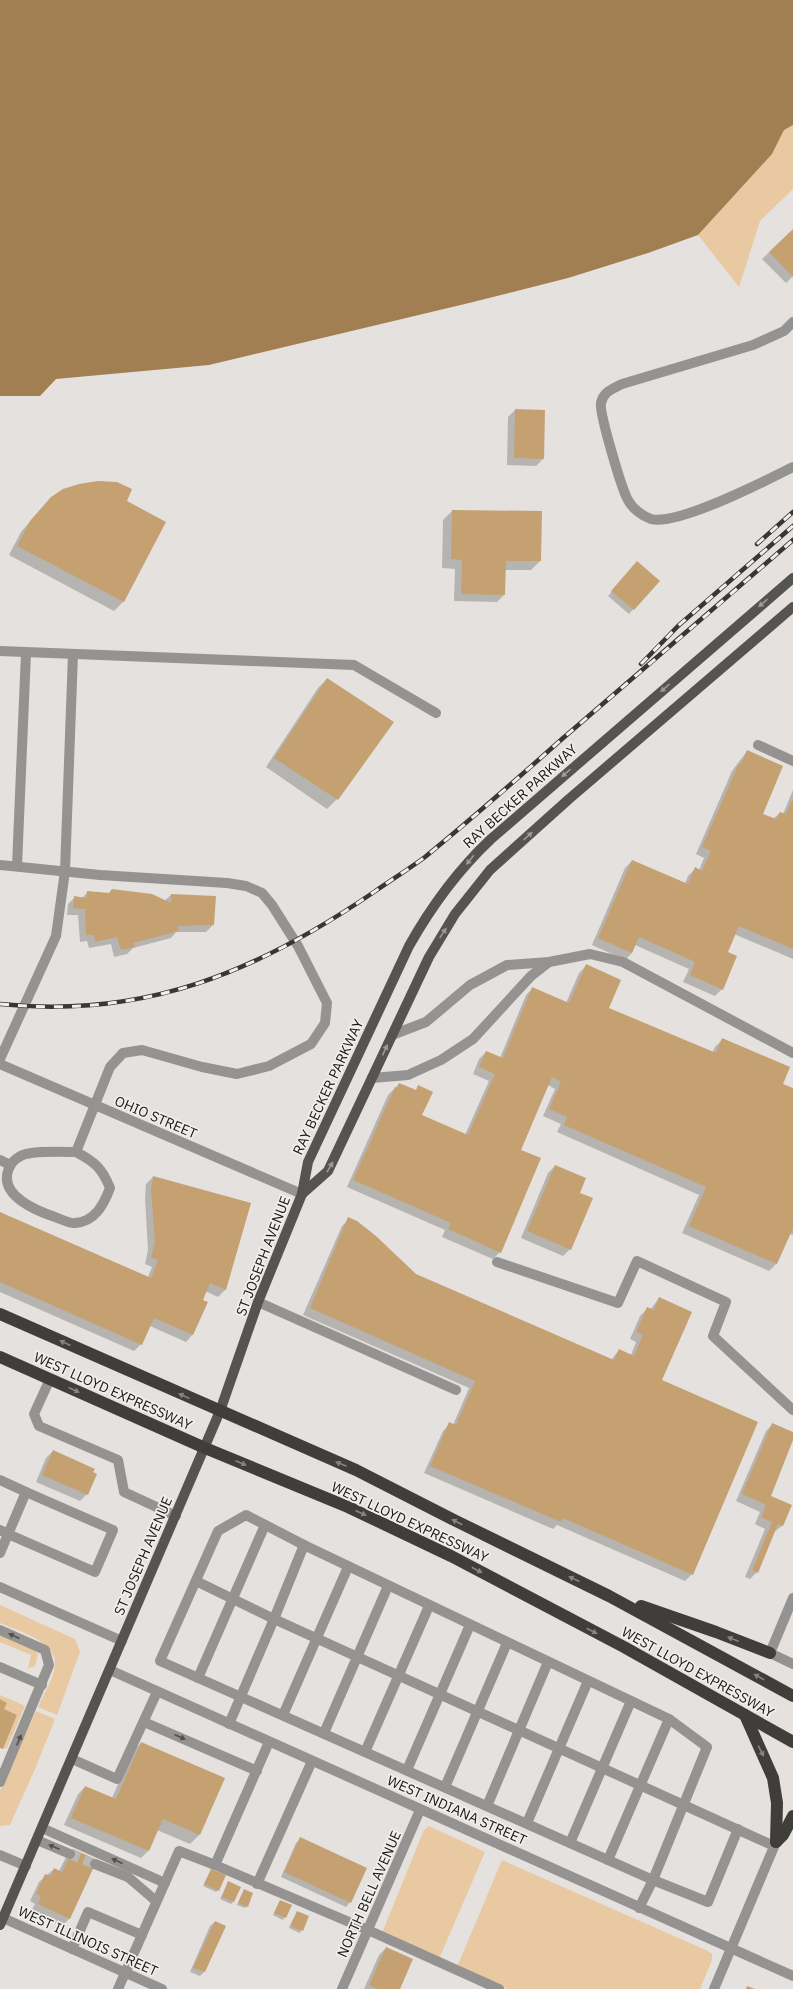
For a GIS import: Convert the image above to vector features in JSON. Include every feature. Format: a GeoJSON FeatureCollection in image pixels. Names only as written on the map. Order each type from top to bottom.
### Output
{"type":"FeatureCollection","features":[{"type":"Feature","properties":{"kind":"highway","name":"WEST LLOYD EXPRESSWAY"},"geometry":{"type":"LineString","coordinates":[[0,1314],[356,1470],[456,1522],[609,1596],[793,1696]]}},
{"type":"Feature","properties":{"kind":"highway","name":"WEST LLOYD EXPRESSWAY"},"geometry":{"type":"LineString","coordinates":[[0,1357],[205,1448],[348,1507],[451,1556],[624,1647],[793,1742]]}},
{"type":"Feature","properties":{"kind":"highway"},"geometry":{"type":"LineString","coordinates":[[609,1596],[716,1632],[770,1653]]}},
{"type":"Feature","properties":{"kind":"highway"},"geometry":{"type":"LineString","coordinates":[[745,1715],[773,1778],[777,1803],[775,1844]]}},
{"type":"Feature","properties":{"kind":"highway"},"geometry":{"type":"LineString","coordinates":[[775,1844],[783,1835],[793,1816]]}},
{"type":"Feature","properties":{"kind":"main road","name":"RAY BECKER PARKWAY"},"geometry":{"type":"LineString","coordinates":[[302,1194],[308,1162],[409,946],[420,927],[446,890],[474,855],[491,839],[793,578]]}},
{"type":"Feature","properties":{"kind":"main road"},"geometry":{"type":"LineString","coordinates":[[302,1194],[328,1171],[439,939],[455,914],[490,870],[793,607]]}},
{"type":"Feature","properties":{"kind":"main road","name":"ST JOSEPH AVENUE"},"geometry":{"type":"LineString","coordinates":[[2,1921],[205,1448],[220,1411],[258,1302],[302,1194]]}},
{"type":"Feature","properties":{"kind":"street"},"geometry":{"type":"LineString","coordinates":[[793,322],[784,331],[753,345],[622,384],[605,392],[600,404],[602,419],[627,500],[637,510],[652,519],[669,519],[739,495],[793,467]]}},
{"type":"Feature","properties":{"kind":"street"},"geometry":{"type":"LineString","coordinates":[[0,652],[354,665],[436,713]]}},
{"type":"Feature","properties":{"kind":"street"},"geometry":{"type":"LineString","coordinates":[[17,866],[26,653]]}},
{"type":"Feature","properties":{"kind":"street"},"geometry":{"type":"LineString","coordinates":[[0,1059],[56,936],[65,871],[73,654]]}},
{"type":"Feature","properties":{"kind":"street"},"geometry":{"type":"LineString","coordinates":[[758,745],[793,761]]}},
{"type":"Feature","properties":{"kind":"street"},"geometry":{"type":"LineString","coordinates":[[0,865],[100,875],[227,883],[246,886],[262,893],[272,905],[298,946],[327,1003],[325,1023],[311,1044],[269,1066],[237,1074],[202,1067],[142,1050],[122,1053],[110,1067],[76,1152]]}},
{"type":"Feature","properties":{"kind":"street"},"geometry":{"type":"LineString","coordinates":[[392,1035],[426,1022],[470,985],[507,965],[549,962],[590,954],[623,962],[793,1052]]}},
{"type":"Feature","properties":{"kind":"street"},"geometry":{"type":"LineString","coordinates":[[372,1078],[408,1075],[441,1060],[473,1039],[531,976],[549,962]]}},
{"type":"Feature","properties":{"kind":"street","name":"OHIO STREET"},"geometry":{"type":"LineString","coordinates":[[0,1064],[302,1194]]}},
{"type":"Feature","properties":{"kind":"street"},"geometry":{"type":"LineString","coordinates":[[55,1152],[76,1152],[90,1160],[103,1171],[110,1188],[103,1206],[90,1218],[75,1224],[47,1215],[23,1203],[8,1187],[6,1176],[10,1165],[20,1156],[55,1152]]}},
{"type":"Feature","properties":{"kind":"street"},"geometry":{"type":"LineString","coordinates":[[0,1160],[10,1165]]}},
{"type":"Feature","properties":{"kind":"street"},"geometry":{"type":"LineString","coordinates":[[497,1262],[618,1303],[637,1261],[726,1302],[713,1336],[793,1410]]}},
{"type":"Feature","properties":{"kind":"street"},"geometry":{"type":"LineString","coordinates":[[258,1302],[456,1390]]}},
{"type":"Feature","properties":{"kind":"street"},"geometry":{"type":"LineString","coordinates":[[50,1379],[34,1414],[38,1426],[118,1460],[124,1492],[176,1516]]}},
{"type":"Feature","properties":{"kind":"street"},"geometry":{"type":"LineString","coordinates":[[0,1480],[114,1530],[95,1572],[4,1532]]}},
{"type":"Feature","properties":{"kind":"street"},"geometry":{"type":"LineString","coordinates":[[0,1553],[4,1532],[26,1492]]}},
{"type":"Feature","properties":{"kind":"street"},"geometry":{"type":"LineString","coordinates":[[639,1908],[653,1880],[707,1747],[669,1719],[304,1546],[246,1515],[218,1531],[160,1660],[653,1880],[708,1902],[738,1829]]}},
{"type":"Feature","properties":{"kind":"street"},"geometry":{"type":"LineString","coordinates":[[198,1678],[265,1525]]}},
{"type":"Feature","properties":{"kind":"street"},"geometry":{"type":"LineString","coordinates":[[229,1724],[242,1697],[304,1546]]}},
{"type":"Feature","properties":{"kind":"street"},"geometry":{"type":"LineString","coordinates":[[283,1715],[348,1567]]}},
{"type":"Feature","properties":{"kind":"street"},"geometry":{"type":"LineString","coordinates":[[196,1581],[398,1676],[684,1805],[775,1844],[714,1989]]}},
{"type":"Feature","properties":{"kind":"street"},"geometry":{"type":"LineString","coordinates":[[324,1733],[388,1586]]}},
{"type":"Feature","properties":{"kind":"street"},"geometry":{"type":"LineString","coordinates":[[0,1587],[122,1641]]}},
{"type":"Feature","properties":{"kind":"street"},"geometry":{"type":"LineString","coordinates":[[793,1598],[770,1653],[793,1664]]}},
{"type":"Feature","properties":{"kind":"street"},"geometry":{"type":"LineString","coordinates":[[365,1752],[429,1606]]}},
{"type":"Feature","properties":{"kind":"street"},"geometry":{"type":"LineString","coordinates":[[407,1770],[470,1625]]}},
{"type":"Feature","properties":{"kind":"street"},"geometry":{"type":"LineString","coordinates":[[0,1630],[45,1650],[49,1665],[42,1685],[1,1777]]}},
{"type":"Feature","properties":{"kind":"street"},"geometry":{"type":"LineString","coordinates":[[445,1787],[507,1642]]}},
{"type":"Feature","properties":{"kind":"street"},"geometry":{"type":"LineString","coordinates":[[487,1806],[548,1662]]}},
{"type":"Feature","properties":{"kind":"street"},"geometry":{"type":"LineString","coordinates":[[0,1667],[42,1685]]}},
{"type":"Feature","properties":{"kind":"street","name":"WEST INDIANA STREET"},"geometry":{"type":"LineString","coordinates":[[110,1670],[793,1976]]}},
{"type":"Feature","properties":{"kind":"street"},"geometry":{"type":"LineString","coordinates":[[527,1823],[588,1681]]}},
{"type":"Feature","properties":{"kind":"street"},"geometry":{"type":"LineString","coordinates":[[72,1759],[117,1779],[157,1692]]}},
{"type":"Feature","properties":{"kind":"street"},"geometry":{"type":"LineString","coordinates":[[570,1843],[631,1701]]}},
{"type":"Feature","properties":{"kind":"street"},"geometry":{"type":"LineString","coordinates":[[608,1860],[642,1785],[669,1719]]}},
{"type":"Feature","properties":{"kind":"street"},"geometry":{"type":"LineString","coordinates":[[144,1722],[257,1771]]}},
{"type":"Feature","properties":{"kind":"street"},"geometry":{"type":"LineString","coordinates":[[215,1865],[269,1742]]}},
{"type":"Feature","properties":{"kind":"street"},"geometry":{"type":"LineString","coordinates":[[257,1884],[312,1761]]}},
{"type":"Feature","properties":{"kind":"street","name":"NORTH BELL AVENUE"},"geometry":{"type":"LineString","coordinates":[[342,1989],[420,1810]]}},
{"type":"Feature","properties":{"kind":"street"},"geometry":{"type":"LineString","coordinates":[[42,1828],[165,1883]]}},
{"type":"Feature","properties":{"kind":"street"},"geometry":{"type":"LineString","coordinates":[[37,1840],[70,1854]]}},
{"type":"Feature","properties":{"kind":"street"},"geometry":{"type":"LineString","coordinates":[[118,1989],[179,1851],[368,1930],[499,1989]]}},
{"type":"Feature","properties":{"kind":"street"},"geometry":{"type":"LineString","coordinates":[[0,1855],[26,1866]]}},
{"type":"Feature","properties":{"kind":"street"},"geometry":{"type":"LineString","coordinates":[[95,1864],[128,1877],[156,1901]]}},
{"type":"Feature","properties":{"kind":"street"},"geometry":{"type":"LineString","coordinates":[[128,1877],[138,1871]]}},
{"type":"Feature","properties":{"kind":"street"},"geometry":{"type":"LineString","coordinates":[[72,1949],[88,1912],[142,1936]]}},
{"type":"Feature","properties":{"kind":"street","name":"WEST ILLINOIS STREET"},"geometry":{"type":"LineString","coordinates":[[2,1921],[72,1949],[162,1989]]}},
{"type":"Feature","properties":{"kind":"shaded area"},"geometry":{"type":"Polygon","coordinates":[[[0,0],[793,0],[793,125],[784,130],[772,154],[698,235],[648,253],[568,278],[209,365],[56,379],[40,396],[0,396],[0,0]]]}},
{"type":"Feature","properties":{"kind":"shaded area"},"geometry":{"type":"Polygon","coordinates":[[[793,125],[793,189],[760,221],[739,287],[698,235],[772,154],[784,130],[793,125]]]}},
{"type":"Feature","properties":{"kind":"shaded area"},"geometry":{"type":"Polygon","coordinates":[[[0,1605],[75,1639],[80,1652],[57,1715],[38,1707],[49,1685],[55,1668],[54,1655],[49,1648],[34,1637],[0,1623],[0,1605]]]}},
{"type":"Feature","properties":{"kind":"shaded area"},"geometry":{"type":"Polygon","coordinates":[[[0,1635],[35,1651],[38,1654],[35,1666],[28,1668],[31,1655],[0,1642],[0,1635]]]}},
{"type":"Feature","properties":{"kind":"shaded area"},"geometry":{"type":"Polygon","coordinates":[[[0,1695],[25,1706],[7,1748],[3,1749],[17,1715],[4,1709],[7,1703],[0,1699],[0,1695]]]}},
{"type":"Feature","properties":{"kind":"shaded area"},"geometry":{"type":"Polygon","coordinates":[[[36,1711],[55,1719],[10,1825],[0,1826],[0,1791],[36,1711]]]}},
{"type":"Feature","properties":{"kind":"shaded area"},"geometry":{"type":"Polygon","coordinates":[[[429,1826],[485,1852],[439,1959],[382,1933],[424,1830],[429,1826]]]}},
{"type":"Feature","properties":{"kind":"shaded area"},"geometry":{"type":"Polygon","coordinates":[[[502,1860],[708,1951],[712,1954],[712,1960],[700,1989],[507,1989],[457,1967],[502,1860]]]}},
{"type":"Feature","properties":{"kind":"building"},"geometry":{"type":"Polygon","coordinates":[[[793,229],[793,277],[769,252],[793,229]]]}},
{"type":"Feature","properties":{"kind":"building"},"geometry":{"type":"Polygon","coordinates":[[[515,409],[545,410],[544,459],[514,458],[515,409]]]}},
{"type":"Feature","properties":{"kind":"building"},"geometry":{"type":"Polygon","coordinates":[[[98,481],[117,482],[132,489],[127,501],[166,522],[124,602],[17,546],[30,521],[51,497],[63,489],[79,484],[98,481]]]}},
{"type":"Feature","properties":{"kind":"building"},"geometry":{"type":"Polygon","coordinates":[[[452,510],[542,511],[541,561],[506,561],[505,595],[461,594],[462,560],[451,559],[452,510]]]}},
{"type":"Feature","properties":{"kind":"building"},"geometry":{"type":"Polygon","coordinates":[[[637,561],[660,581],[634,610],[611,591],[637,561]]]}},
{"type":"Feature","properties":{"kind":"building"},"geometry":{"type":"Polygon","coordinates":[[[327,678],[394,722],[338,800],[274,758],[327,678]]]}},
{"type":"Feature","properties":{"kind":"building"},"geometry":{"type":"Polygon","coordinates":[[[747,750],[783,766],[763,814],[776,819],[780,812],[786,814],[793,798],[793,949],[739,926],[728,952],[737,956],[723,990],[690,975],[695,962],[639,937],[632,953],[598,938],[632,860],[688,884],[695,867],[702,871],[711,851],[702,847],[739,763],[741,764],[747,750]]]}},
{"type":"Feature","properties":{"kind":"building"},"geometry":{"type":"Polygon","coordinates":[[[112,889],[152,894],[171,903],[171,894],[216,896],[214,925],[178,926],[179,931],[133,943],[135,947],[121,950],[117,937],[95,942],[94,935],[86,935],[85,909],[73,908],[74,896],[86,898],[87,891],[109,893],[112,889]]]}},
{"type":"Feature","properties":{"kind":"building"},"geometry":{"type":"Polygon","coordinates":[[[586,964],[621,980],[609,1008],[716,1053],[722,1038],[790,1067],[783,1084],[793,1088],[793,1228],[777,1264],[689,1226],[706,1187],[564,1125],[567,1117],[549,1109],[561,1082],[552,1077],[521,1150],[541,1158],[501,1253],[448,1229],[451,1223],[353,1180],[395,1087],[397,1088],[399,1083],[416,1090],[418,1085],[433,1092],[422,1115],[468,1135],[495,1074],[479,1067],[486,1051],[503,1058],[532,987],[569,1003],[586,964]]]}},
{"type":"Feature","properties":{"kind":"building"},"geometry":{"type":"Polygon","coordinates":[[[555,1165],[586,1178],[580,1193],[593,1198],[571,1250],[527,1231],[555,1165]]]}},
{"type":"Feature","properties":{"kind":"building"},"geometry":{"type":"Polygon","coordinates":[[[153,1176],[251,1203],[226,1290],[210,1283],[203,1300],[208,1302],[193,1335],[154,1318],[142,1345],[0,1282],[0,1212],[151,1278],[158,1260],[151,1257],[155,1243],[151,1190],[153,1176]]]}},
{"type":"Feature","properties":{"kind":"building"},"geometry":{"type":"Polygon","coordinates":[[[348,1217],[357,1221],[376,1236],[416,1274],[614,1360],[619,1349],[634,1356],[643,1335],[636,1332],[647,1307],[654,1310],[659,1297],[692,1312],[662,1380],[758,1422],[693,1575],[563,1518],[561,1522],[430,1466],[449,1422],[456,1425],[475,1381],[310,1308],[348,1217]]]}},
{"type":"Feature","properties":{"kind":"building"},"geometry":{"type":"Polygon","coordinates":[[[772,1423],[793,1432],[793,1440],[771,1496],[792,1505],[783,1526],[778,1524],[758,1573],[752,1570],[772,1522],[761,1517],[766,1505],[742,1494],[772,1423]]]}},
{"type":"Feature","properties":{"kind":"building"},"geometry":{"type":"Polygon","coordinates":[[[53,1450],[95,1469],[93,1472],[97,1474],[88,1495],[42,1475],[53,1450]]]}},
{"type":"Feature","properties":{"kind":"building"},"geometry":{"type":"Polygon","coordinates":[[[0,1699],[7,1703],[4,1709],[17,1715],[3,1749],[0,1748],[0,1699]]]}},
{"type":"Feature","properties":{"kind":"building"},"geometry":{"type":"Polygon","coordinates":[[[141,1742],[225,1778],[200,1835],[163,1819],[149,1851],[71,1818],[85,1786],[116,1799],[141,1742]]]}},
{"type":"Feature","properties":{"kind":"building"},"geometry":{"type":"Polygon","coordinates":[[[300,1837],[367,1868],[351,1903],[284,1872],[300,1837]]]}},
{"type":"Feature","properties":{"kind":"building"},"geometry":{"type":"Polygon","coordinates":[[[73,1849],[97,1860],[70,1919],[38,1904],[41,1896],[36,1894],[45,1874],[51,1876],[54,1868],[62,1872],[73,1849]]]}},
{"type":"Feature","properties":{"kind":"building"},"geometry":{"type":"Polygon","coordinates":[[[211,1869],[226,1875],[219,1891],[204,1884],[211,1869]]]}},
{"type":"Feature","properties":{"kind":"building"},"geometry":{"type":"Polygon","coordinates":[[[228,1881],[241,1887],[234,1902],[222,1897],[228,1881]]]}},
{"type":"Feature","properties":{"kind":"building"},"geometry":{"type":"Polygon","coordinates":[[[244,1889],[253,1893],[248,1907],[238,1903],[244,1889]]]}},
{"type":"Feature","properties":{"kind":"building"},"geometry":{"type":"Polygon","coordinates":[[[280,1900],[292,1905],[286,1918],[274,1913],[280,1900]]]}},
{"type":"Feature","properties":{"kind":"building"},"geometry":{"type":"Polygon","coordinates":[[[297,1911],[309,1916],[303,1931],[290,1926],[297,1911]]]}},
{"type":"Feature","properties":{"kind":"building"},"geometry":{"type":"Polygon","coordinates":[[[215,1921],[226,1926],[205,1972],[193,1968],[215,1921]]]}},
{"type":"Feature","properties":{"kind":"building"},"geometry":{"type":"Polygon","coordinates":[[[386,1947],[413,1959],[400,1989],[378,1989],[369,1985],[386,1947]]]}},
{"type":"Feature","properties":{"kind":"building"},"geometry":{"type":"Polygon","coordinates":[[[747,1986],[755,1989],[746,1989],[747,1986]]]}},
{"type":"Feature","properties":{"kind":"tunnel"},"geometry":{"type":"LineString","coordinates":[[70,1854],[95,1864]]}},
{"type":"Feature","properties":{"kind":"railway"},"geometry":{"type":"LineString","coordinates":[[757,544],[793,512]]}},
{"type":"Feature","properties":{"kind":"railway"},"geometry":{"type":"LineString","coordinates":[[641,664],[678,626],[793,526]]}},
{"type":"Feature","properties":{"kind":"railway"},"geometry":{"type":"LineString","coordinates":[[0,1004],[53,1007],[103,1004],[151,996],[197,984],[242,967],[286,945],[330,920],[413,866],[443,843],[793,540]]}}]}
